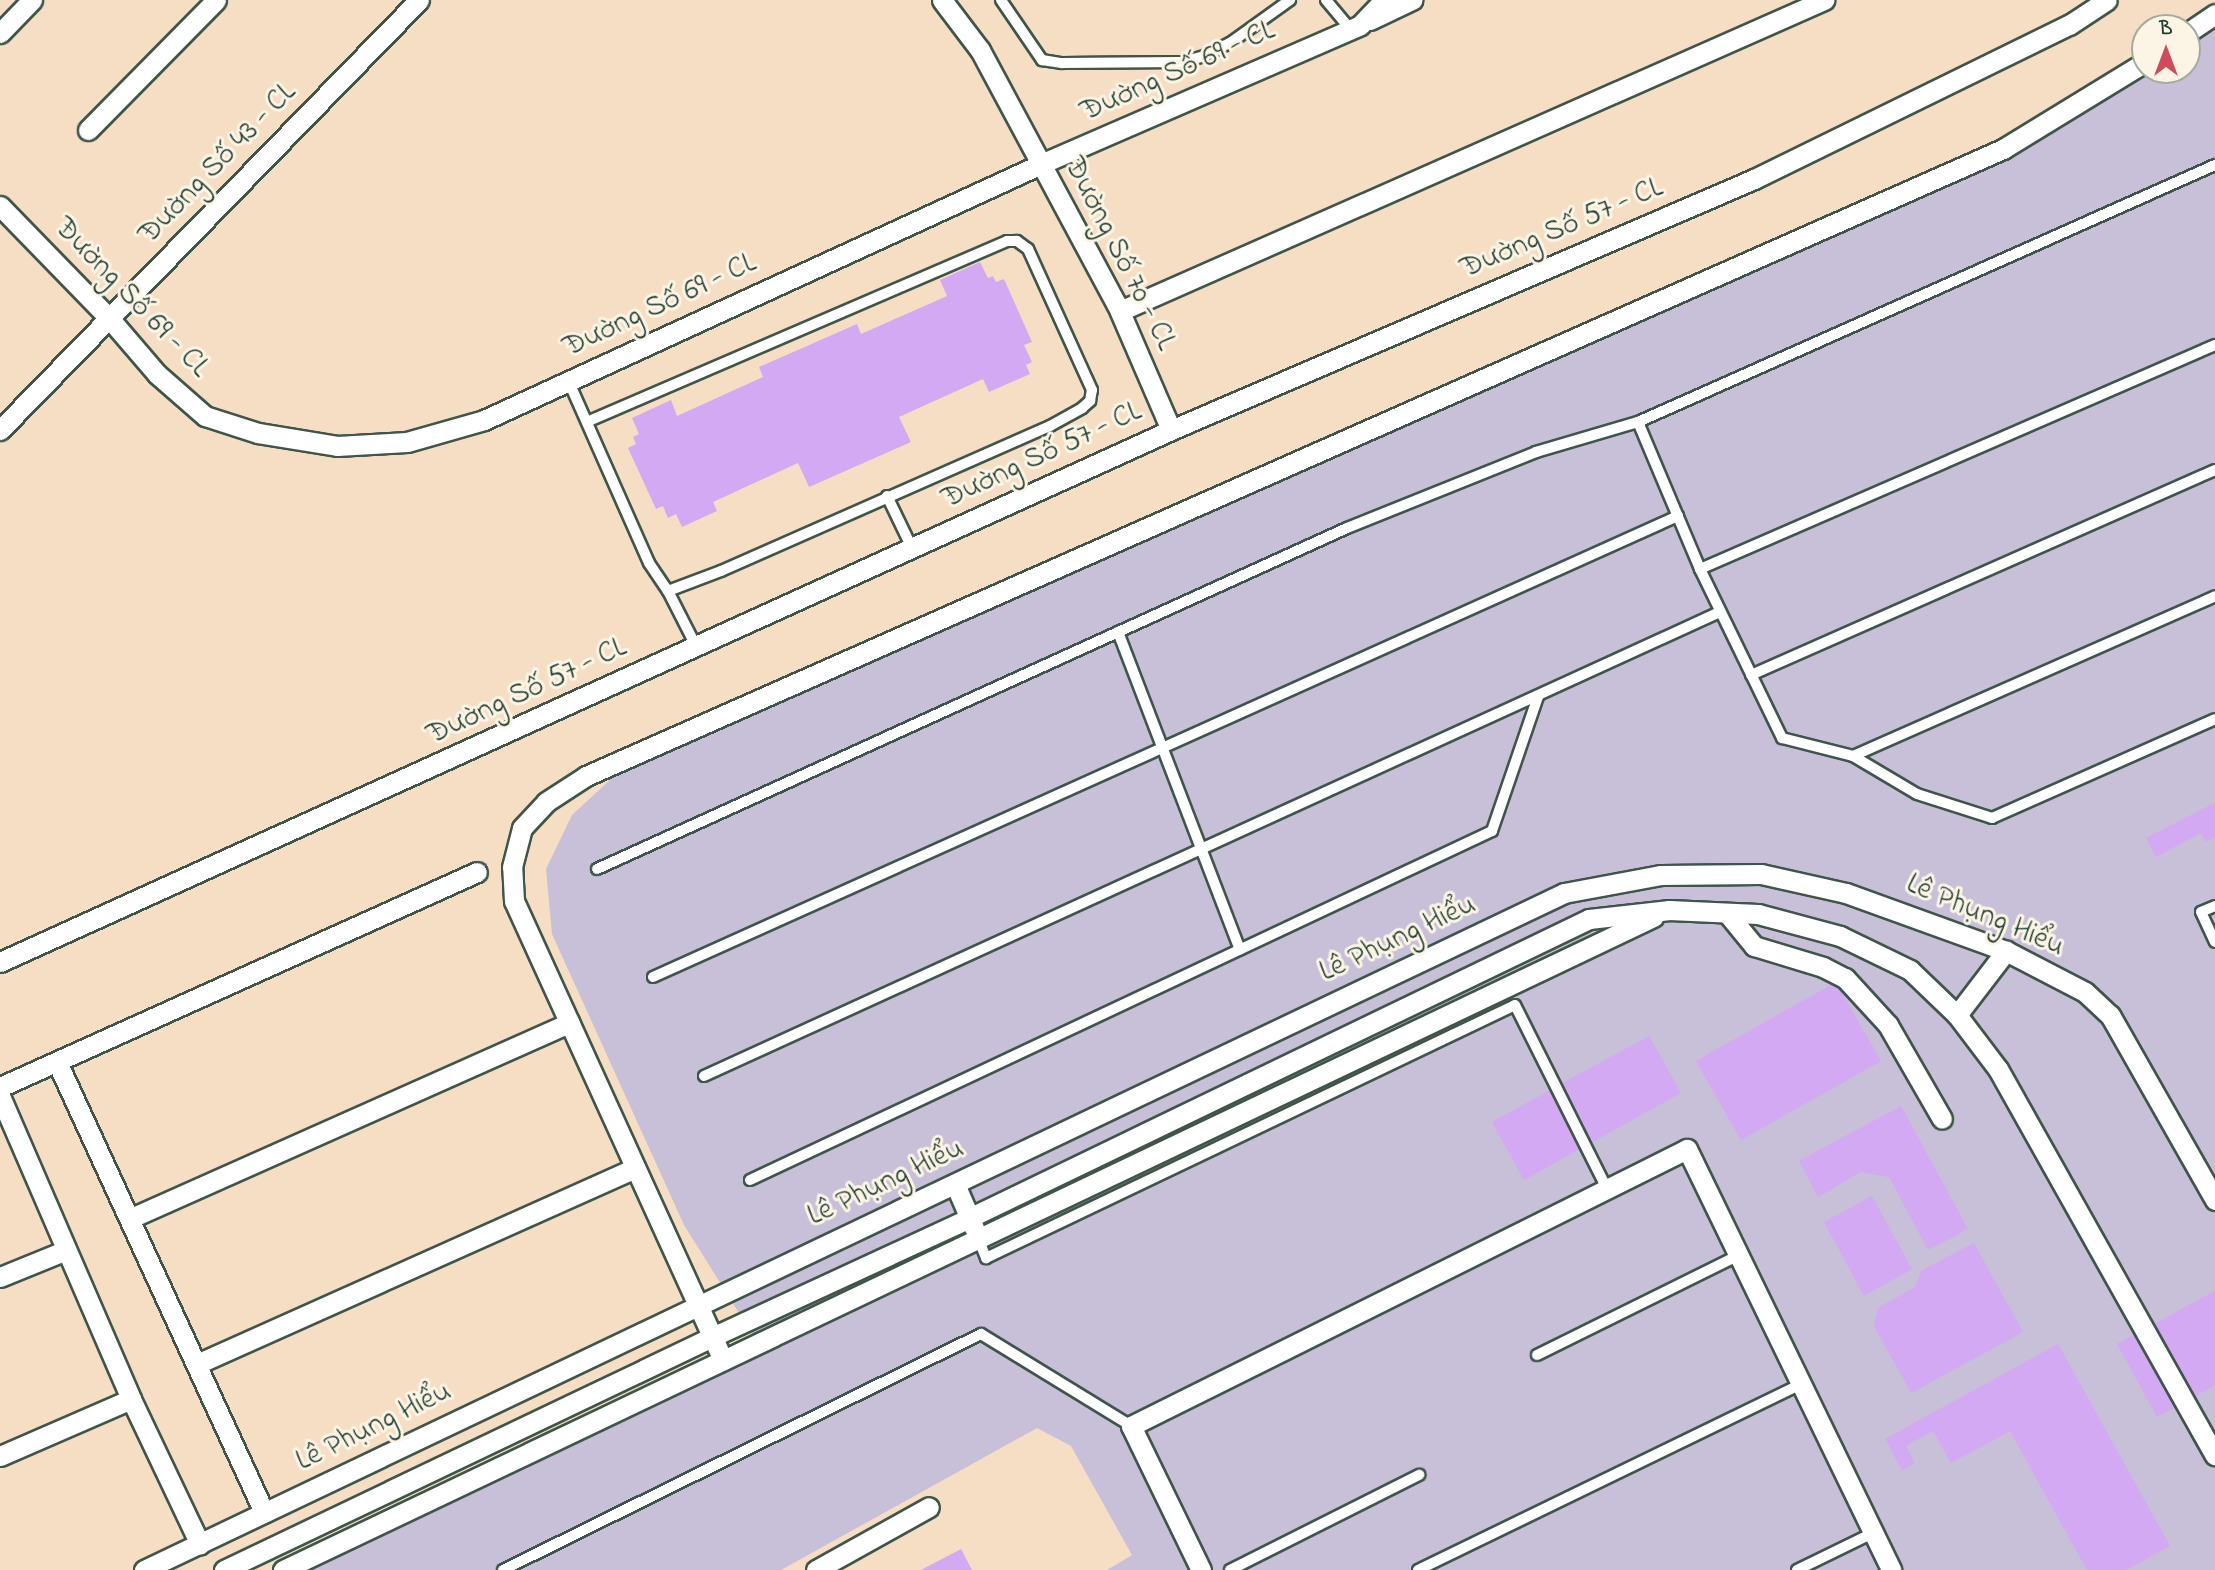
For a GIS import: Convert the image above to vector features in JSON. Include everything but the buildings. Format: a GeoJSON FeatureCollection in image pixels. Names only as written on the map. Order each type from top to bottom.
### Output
{"type":"FeatureCollection","features":[{"type":"Feature","properties":{"kind":"street"},"geometry":{"type":"LineString","coordinates":[[0,33],[32,0]]}},
{"type":"Feature","properties":{"kind":"street"},"geometry":{"type":"LineString","coordinates":[[89,130],[216,0]]}},
{"type":"Feature","properties":{"kind":"street","name":"Đường Số 43 - CL"},"geometry":{"type":"LineString","coordinates":[[0,430],[419,0]]}},
{"type":"Feature","properties":{"kind":"street","name":"Đường Số 70 - CL"},"geometry":{"type":"LineString","coordinates":[[942,0],[980,50],[1120,311],[1171,430]]}},
{"type":"Feature","properties":{"kind":"street","name":"Đường Số 69 - CL"},"geometry":{"type":"LineString","coordinates":[[2,214],[109,318],[157,374],[205,416],[258,433],[337,446],[407,442],[484,420],[1041,164],[1355,27],[1384,0]]}},
{"type":"Feature","properties":{"kind":"street"},"geometry":{"type":"LineString","coordinates":[[1355,27],[1412,0]]}},
{"type":"Feature","properties":{"kind":"street"},"geometry":{"type":"LineString","coordinates":[[1120,311],[1824,0]]}},
{"type":"Feature","properties":{"kind":"street","name":"Đường Số 57 - CL"},"geometry":{"type":"LineString","coordinates":[[0,962],[7,962],[1171,430],[1754,179],[2069,25],[2107,0]]}},
{"type":"Feature","properties":{"kind":"street"},"geometry":{"type":"LineString","coordinates":[[723,1360],[514,901],[512,867],[522,828],[545,802],[586,776],[2003,149],[2131,71]]}},
{"type":"Feature","properties":{"kind":"street"},"geometry":{"type":"LineString","coordinates":[[0,1087],[477,872]]}},
{"type":"Feature","properties":{"kind":"street","name":"Lê Phụng Hiểu"},"geometry":{"type":"LineString","coordinates":[[172,1570],[1564,893],[1661,875],[1773,877],[1846,893],[2006,951],[2085,992],[2110,1015],[2215,1200]]}},
{"type":"Feature","properties":{"kind":"street"},"geometry":{"type":"LineString","coordinates":[[283,1570],[1669,910]]}},
{"type":"Feature","properties":{"kind":"street"},"geometry":{"type":"LineString","coordinates":[[224,1570],[712,1337],[970,1218],[1589,919],[1669,910],[1758,914],[1840,936],[1910,971],[1957,1015],[1998,1069],[2215,1455]]}},
{"type":"Feature","properties":{"kind":"street"},"geometry":{"type":"LineString","coordinates":[[1727,913],[1754,946],[1823,967],[1844,978],[1888,1025],[1942,1119]]}},
{"type":"Feature","properties":{"kind":"street"},"geometry":{"type":"LineString","coordinates":[[1957,1015],[2006,951]]}},
{"type":"Feature","properties":{"kind":"street"},"geometry":{"type":"LineString","coordinates":[[131,1218],[570,1023]]}},
{"type":"Feature","properties":{"kind":"street"},"geometry":{"type":"LineString","coordinates":[[57,1062],[131,1218],[264,1513]]}},
{"type":"Feature","properties":{"kind":"street"},"geometry":{"type":"LineString","coordinates":[[0,1096],[131,1399],[200,1544]]}},
{"type":"Feature","properties":{"kind":"street"},"geometry":{"type":"LineString","coordinates":[[1201,1570],[1130,1426],[1688,1149],[1891,1570]]}},
{"type":"Feature","properties":{"kind":"street"},"geometry":{"type":"LineString","coordinates":[[197,1364],[635,1168]]}},
{"type":"Feature","properties":{"kind":"street"},"geometry":{"type":"LineString","coordinates":[[957,1189],[978,1238]]}},
{"type":"Feature","properties":{"kind":"street"},"geometry":{"type":"LineString","coordinates":[[0,1278],[66,1250]]}},
{"type":"Feature","properties":{"kind":"street","name":"Lê Phụng Hiểu"},"geometry":{"type":"LineString","coordinates":[[145,1570],[701,1311]]}},
{"type":"Feature","properties":{"kind":"street"},"geometry":{"type":"LineString","coordinates":[[0,1457],[131,1399]]}},
{"type":"Feature","properties":{"kind":"street"},"geometry":{"type":"LineString","coordinates":[[816,1570],[929,1507]]}},
{"type":"Feature","properties":{"kind":"lane"},"geometry":{"type":"LineString","coordinates":[[1001,0],[1042,60],[1062,63],[1182,62],[1204,56],[1230,43],[1290,0]]}},
{"type":"Feature","properties":{"kind":"lane"},"geometry":{"type":"LineString","coordinates":[[1326,0],[1355,27]]}},
{"type":"Feature","properties":{"kind":"lane"},"geometry":{"type":"LineString","coordinates":[[597,869],[1347,528],[1536,452],[1638,422],[2215,165]]}},
{"type":"Feature","properties":{"kind":"lane"},"geometry":{"type":"LineString","coordinates":[[587,422],[1007,241],[1017,241],[1028,249],[1092,390],[1090,401],[1050,426],[721,571],[668,590]]}},
{"type":"Feature","properties":{"kind":"lane"},"geometry":{"type":"LineString","coordinates":[[1700,569],[2215,345]]}},
{"type":"Feature","properties":{"kind":"lane"},"geometry":{"type":"LineString","coordinates":[[568,380],[649,563],[668,590],[696,647]]}},
{"type":"Feature","properties":{"kind":"lane"},"geometry":{"type":"LineString","coordinates":[[1638,422],[1700,569],[1782,738],[1853,756],[1917,794],[1992,818],[2215,719]]}},
{"type":"Feature","properties":{"kind":"lane"},"geometry":{"type":"LineString","coordinates":[[1751,675],[2215,470]]}},
{"type":"Feature","properties":{"kind":"lane"},"geometry":{"type":"LineString","coordinates":[[887,496],[912,548]]}},
{"type":"Feature","properties":{"kind":"lane"},"geometry":{"type":"LineString","coordinates":[[653,977],[1678,516]]}},
{"type":"Feature","properties":{"kind":"lane"},"geometry":{"type":"LineString","coordinates":[[1853,756],[2215,596]]}},
{"type":"Feature","properties":{"kind":"lane"},"geometry":{"type":"LineString","coordinates":[[704,1076],[1720,612]]}},
{"type":"Feature","properties":{"kind":"lane"},"geometry":{"type":"LineString","coordinates":[[1118,632],[1204,849],[1240,949]]}},
{"type":"Feature","properties":{"kind":"lane"},"geometry":{"type":"LineString","coordinates":[[750,1180],[1492,831],[1538,696]]}},
{"type":"Feature","properties":{"kind":"lane"},"geometry":{"type":"LineString","coordinates":[[2215,905],[2201,912],[2215,942]]}},
{"type":"Feature","properties":{"kind":"lane"},"geometry":{"type":"LineString","coordinates":[[978,1238],[986,1258],[1516,1004],[1607,1189]]}},
{"type":"Feature","properties":{"kind":"lane"},"geometry":{"type":"LineString","coordinates":[[1537,1355],[1739,1255]]}},
{"type":"Feature","properties":{"kind":"lane"},"geometry":{"type":"LineString","coordinates":[[503,1570],[981,1334],[1130,1426]]}},
{"type":"Feature","properties":{"kind":"lane"},"geometry":{"type":"LineString","coordinates":[[1418,1570],[1801,1384]]}},
{"type":"Feature","properties":{"kind":"lane"},"geometry":{"type":"LineString","coordinates":[[1230,1570],[1419,1475]]}},
{"type":"Feature","properties":{"kind":"lane"},"geometry":{"type":"LineString","coordinates":[[1797,1570],[1873,1533]]}},
{"type":"Feature","properties":{"kind":"shaded area"},"geometry":{"type":"Polygon","coordinates":[[[2215,22],[2215,1570],[1107,1570],[1132,1555],[1071,1446],[1037,1428],[781,1570],[311,1570],[764,1353],[684,1225],[552,934],[546,869],[572,815],[611,779],[956,621],[1952,184],[2131,74],[2131,84],[2201,84],[2201,30],[2215,22]]]}}]}
